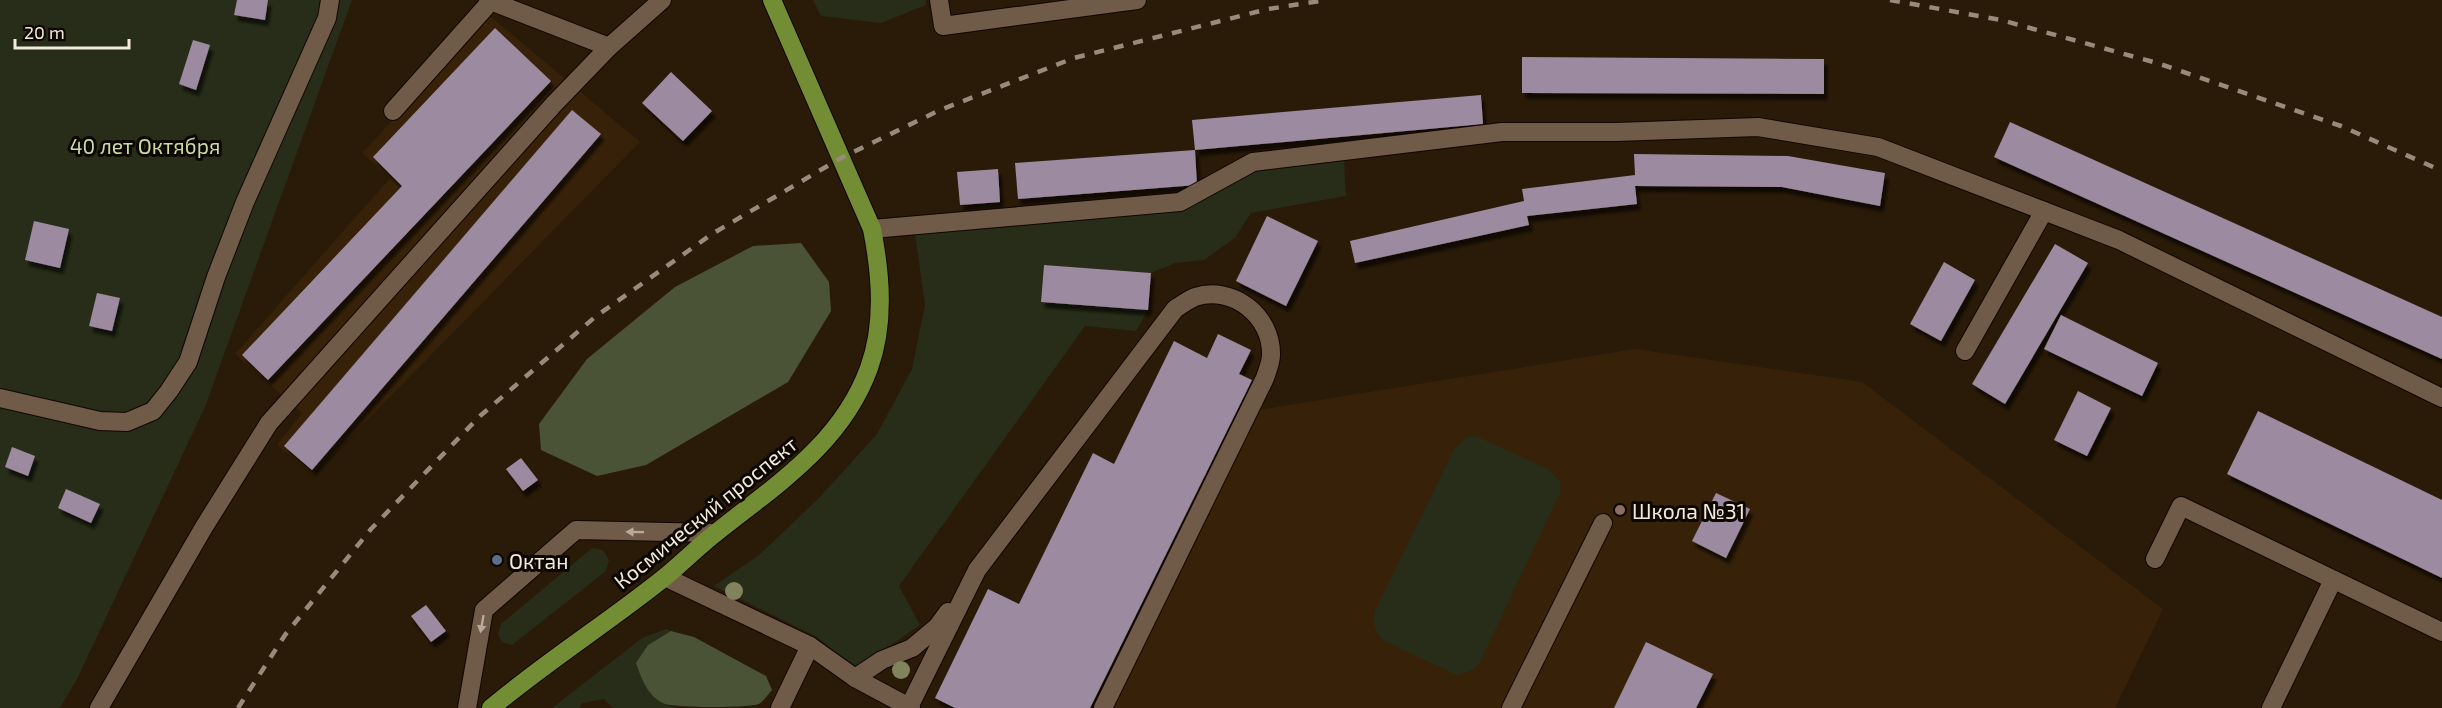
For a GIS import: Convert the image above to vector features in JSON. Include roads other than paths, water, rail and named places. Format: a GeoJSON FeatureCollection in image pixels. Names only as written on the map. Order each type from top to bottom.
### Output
{"type":"FeatureCollection","features":[{"type":"Feature","properties":{"kind":"main road","name":"Космический проспект"},"geometry":{"type":"LineString","coordinates":[[491,708],[665,577],[714,534],[804,464],[844,417],[868,371],[876,345],[879,321],[879,266],[872,229],[772,0]]}},
{"type":"Feature","properties":{"kind":"street"},"geometry":{"type":"LineString","coordinates":[[0,398],[100,421],[127,422],[153,411],[188,362],[216,277],[245,202],[327,18],[330,0]]}},
{"type":"Feature","properties":{"kind":"street"},"geometry":{"type":"LineString","coordinates":[[99,708],[204,527],[269,423],[453,215],[609,47],[662,0]]}},
{"type":"Feature","properties":{"kind":"street"},"geometry":{"type":"LineString","coordinates":[[939,0],[943,26],[1137,0]]}},
{"type":"Feature","properties":{"kind":"street"},"geometry":{"type":"LineString","coordinates":[[393,111],[490,1],[609,47]]}},
{"type":"Feature","properties":{"kind":"street"},"geometry":{"type":"LineString","coordinates":[[872,229],[1180,202],[1252,162],[1490,134],[1758,127],[1878,147],[2119,240],[2442,398]]}},
{"type":"Feature","properties":{"kind":"street"},"geometry":{"type":"LineString","coordinates":[[1965,351],[2044,211]]}},
{"type":"Feature","properties":{"kind":"street"},"geometry":{"type":"LineString","coordinates":[[665,577],[810,646],[855,678],[910,707],[976,570],[1175,309],[1194,297],[1217,294],[1239,300],[1257,314],[1268,334],[1271,356],[1265,378],[1103,708]]}},
{"type":"Feature","properties":{"kind":"street"},"geometry":{"type":"LineString","coordinates":[[2155,559],[2181,506],[2442,632]]}},
{"type":"Feature","properties":{"kind":"street"},"geometry":{"type":"LineString","coordinates":[[1511,708],[1603,523]]}},
{"type":"Feature","properties":{"kind":"street"},"geometry":{"type":"LineString","coordinates":[[467,708],[484,610],[576,530],[714,534]]}},
{"type":"Feature","properties":{"kind":"street"},"geometry":{"type":"LineString","coordinates":[[2271,708],[2333,580]]}},
{"type":"Feature","properties":{"kind":"street"},"geometry":{"type":"LineString","coordinates":[[855,678],[882,660],[912,648],[937,627],[970,584]]}},
{"type":"Feature","properties":{"kind":"street"},"geometry":{"type":"LineString","coordinates":[[780,708],[810,646]]}},
{"type":"Feature","properties":{"kind":"railway"},"geometry":{"type":"LineString","coordinates":[[238,708],[285,635],[371,529],[480,416],[595,317],[712,234],[841,158],[940,110],[1074,58],[1268,9],[1327,0]]}},
{"type":"Feature","properties":{"kind":"railway"},"geometry":{"type":"LineString","coordinates":[[1890,0],[2001,20],[2157,63],[2341,126],[2442,171]]}},
{"type":"Feature","properties":{"kind":"place","name":"Школа №31"},"geometry":{"type":"Point","coordinates":[1620,510]}},
{"type":"Feature","properties":{"kind":"place","name":"Октан"},"geometry":{"type":"Point","coordinates":[497,560]}},
{"type":"Feature","properties":{"kind":"park label","name":"40 лет Октября"},"geometry":{"type":"Point","coordinates":[145,145]}}]}
